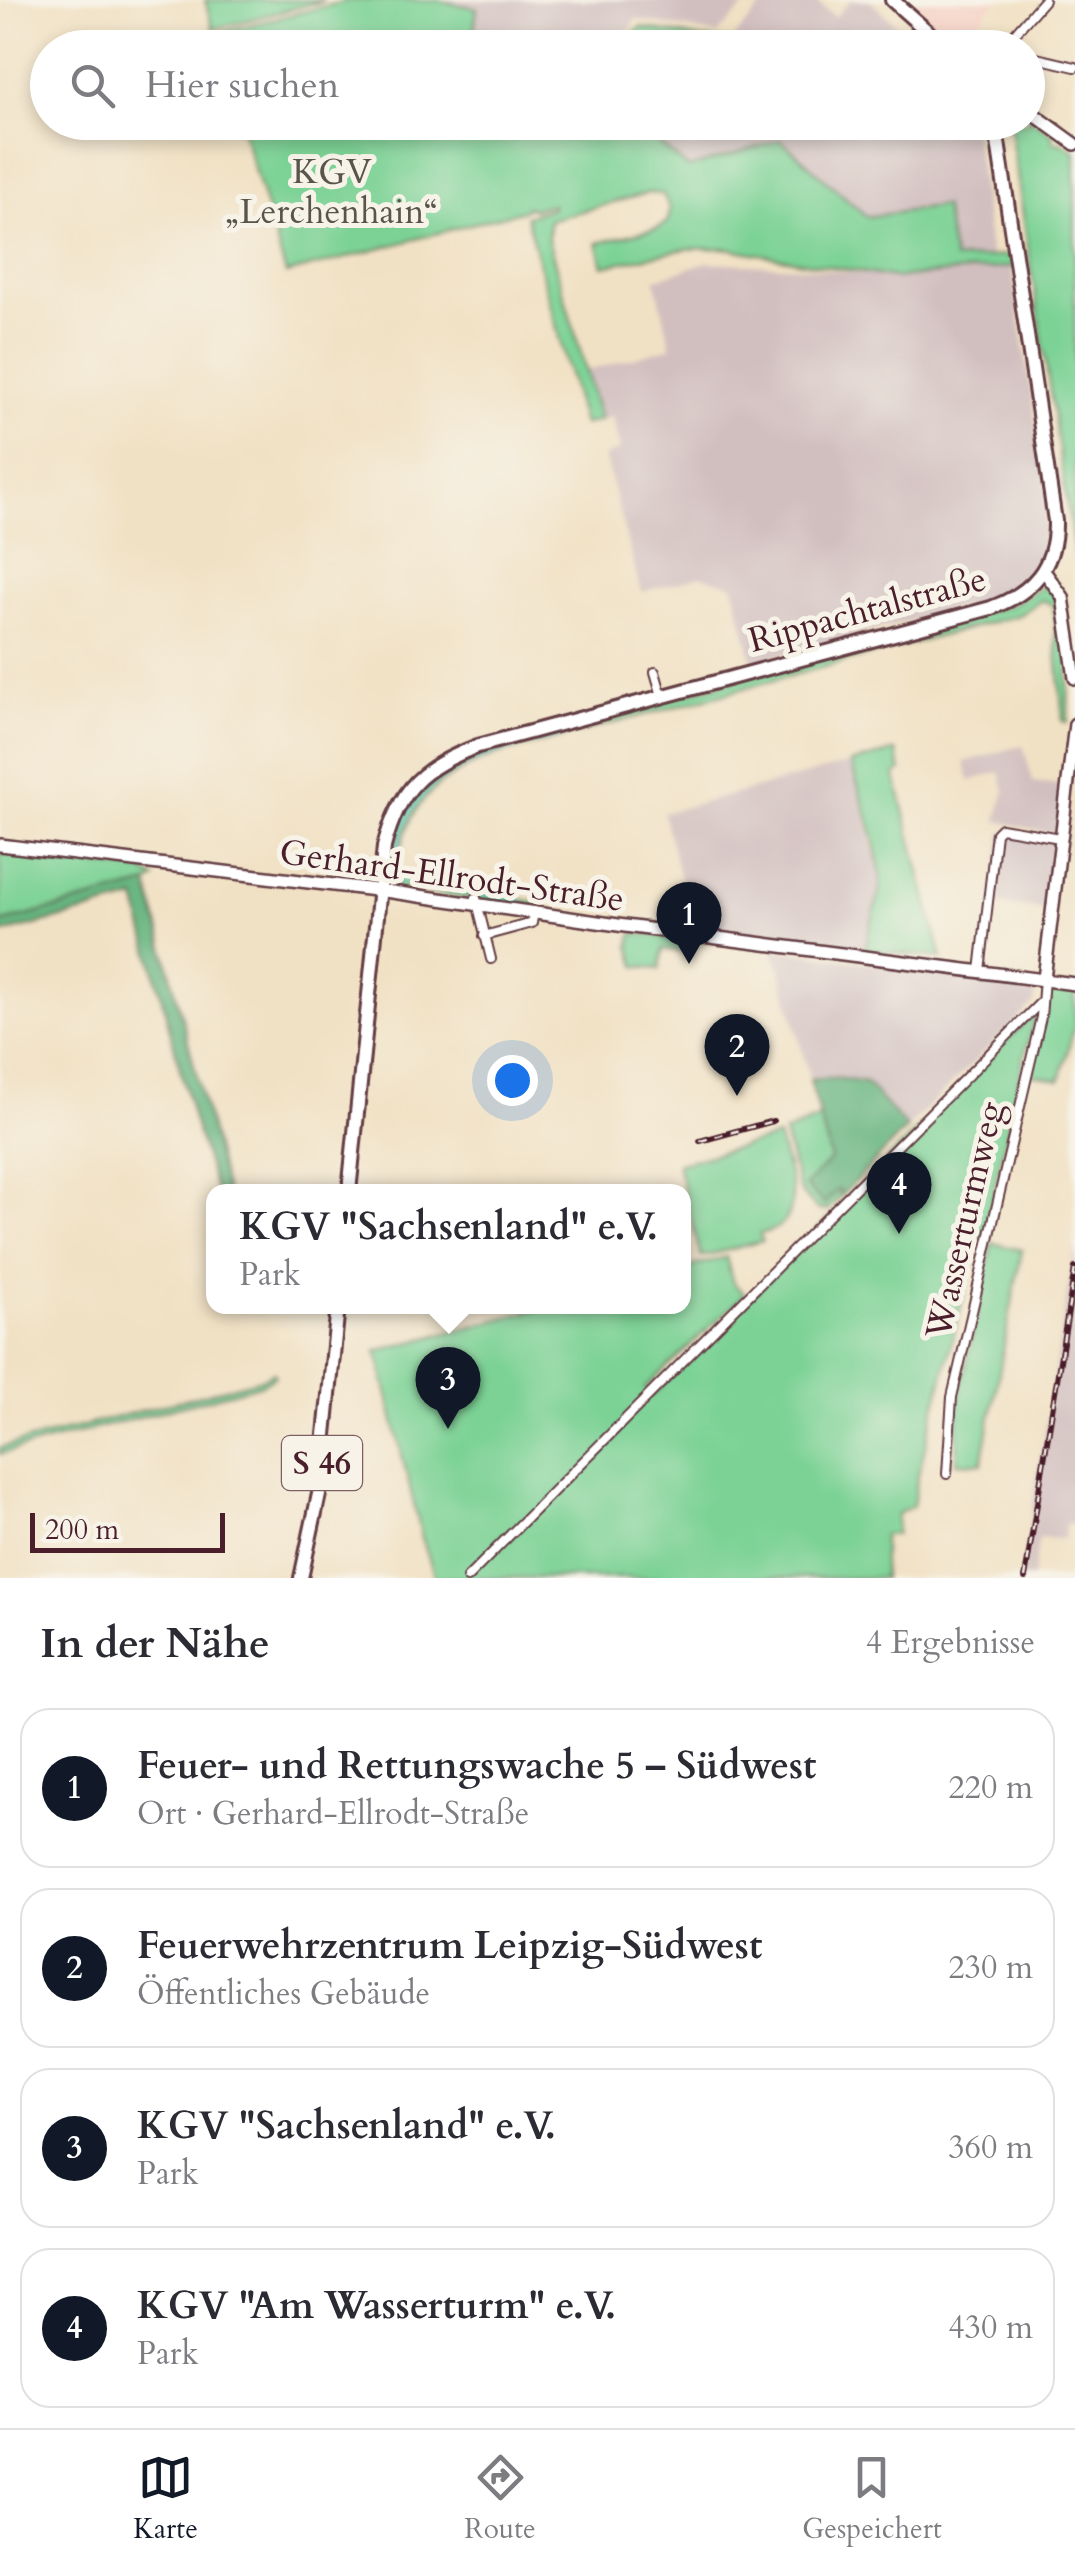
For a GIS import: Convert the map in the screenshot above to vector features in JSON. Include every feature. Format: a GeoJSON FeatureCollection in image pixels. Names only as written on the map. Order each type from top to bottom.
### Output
{"type":"FeatureCollection","features":[{"type":"Feature","properties":{"kind":"main road"},"geometry":{"type":"LineString","coordinates":[[892,0],[926,30]]}},
{"type":"Feature","properties":{"kind":"main road"},"geometry":{"type":"LineString","coordinates":[[998,140],[1055,522],[1054,548],[1044,571]]}},
{"type":"Feature","properties":{"kind":"main road","name":"Rippachtalstraße"},"geometry":{"type":"LineString","coordinates":[[350,1184],[384,846],[398,803],[416,780],[433,766],[478,746],[991,608],[1023,593],[1044,571]]}},
{"type":"Feature","properties":{"kind":"main road","name":"S 46"},"geometry":{"type":"LineString","coordinates":[[301,1578],[319,1494],[337,1314]]}},
{"type":"Feature","properties":{"kind":"street"},"geometry":{"type":"LineString","coordinates":[[1017,30],[1044,0]]}},
{"type":"Feature","properties":{"kind":"street"},"geometry":{"type":"LineString","coordinates":[[1045,60],[1075,66]]}},
{"type":"Feature","properties":{"kind":"street"},"geometry":{"type":"LineString","coordinates":[[1045,122],[1075,144]]}},
{"type":"Feature","properties":{"kind":"street"},"geometry":{"type":"LineString","coordinates":[[1044,571],[1063,597],[1075,678]]}},
{"type":"Feature","properties":{"kind":"street"},"geometry":{"type":"LineString","coordinates":[[655,672],[662,696]]}},
{"type":"Feature","properties":{"kind":"street"},"geometry":{"type":"LineString","coordinates":[[1044,979],[1075,724]]}},
{"type":"Feature","properties":{"kind":"street"},"geometry":{"type":"LineString","coordinates":[[980,971],[996,833],[1000,828],[1011,828],[1060,838]]}},
{"type":"Feature","properties":{"kind":"street","name":"Gerhard-Ellrodt-Straße"},"geometry":{"type":"LineString","coordinates":[[0,845],[476,901],[625,926],[1075,984]]}},
{"type":"Feature","properties":{"kind":"street"},"geometry":{"type":"LineString","coordinates":[[476,901],[490,959]]}},
{"type":"Feature","properties":{"kind":"street"},"geometry":{"type":"LineString","coordinates":[[484,936],[532,924],[534,912]]}},
{"type":"Feature","properties":{"kind":"street","name":"Wasserturmweg"},"geometry":{"type":"LineString","coordinates":[[947,1474],[954,1386],[1040,1017],[1044,979]]}},
{"type":"Feature","properties":{"kind":"street"},"geometry":{"type":"LineString","coordinates":[[467,1578],[1041,1002]]}},
{"type":"Feature","properties":{"kind":"shaded area"},"geometry":{"type":"Polygon","coordinates":[[[436,0],[751,0],[722,30],[691,30],[635,19],[630,30],[480,30],[474,29],[476,8],[436,0]]]}},
{"type":"Feature","properties":{"kind":"shaded area"},"geometry":{"type":"Polygon","coordinates":[[[768,0],[814,0],[835,17],[851,0],[869,0],[903,30],[741,30],[768,0]]]}},
{"type":"Feature","properties":{"kind":"shaded area"},"geometry":{"type":"Polygon","coordinates":[[[904,0],[997,0],[971,30],[937,30],[904,0]]]}},
{"type":"Feature","properties":{"kind":"shaded area"},"geometry":{"type":"Polygon","coordinates":[[[656,140],[781,140],[688,168],[656,140]]]}},
{"type":"Feature","properties":{"kind":"shaded area"},"geometry":{"type":"Polygon","coordinates":[[[781,140],[975,140],[991,257],[954,260],[942,207],[867,217],[781,140]]]}},
{"type":"Feature","properties":{"kind":"shaded area"},"geometry":{"type":"Polygon","coordinates":[[[707,262],[804,267],[894,278],[1012,267],[1048,502],[1047,531],[1036,570],[999,598],[753,662],[733,585],[702,576],[641,592],[604,456],[620,450],[612,417],[600,420],[587,371],[671,347],[655,279],[707,262]]]}},
{"type":"Feature","properties":{"kind":"shaded area"},"geometry":{"type":"Polygon","coordinates":[[[1023,745],[1033,782],[1063,785],[1057,835],[997,821],[1005,790],[1000,772],[970,781],[964,762],[1023,745]]]}},
{"type":"Feature","properties":{"kind":"shaded area"},"geometry":{"type":"Polygon","coordinates":[[[851,763],[880,872],[878,908],[866,950],[693,927],[663,813],[851,763]]]}},
{"type":"Feature","properties":{"kind":"shaded area"},"geometry":{"type":"Polygon","coordinates":[[[1002,832],[1054,841],[1046,910],[992,903],[1002,832]]]}},
{"type":"Feature","properties":{"kind":"shaded area"},"geometry":{"type":"Polygon","coordinates":[[[775,949],[1036,988],[1034,1003],[907,1128],[866,1083],[837,1078],[810,1080],[780,968],[773,955],[775,949]]]}},
{"type":"Feature","properties":{"kind":"shaded area"},"geometry":{"type":"Polygon","coordinates":[[[1075,1246],[1075,1524],[1066,1523],[1063,1539],[1039,1538],[1032,1578],[1021,1578],[1075,1246]]]}},
{"type":"Feature","properties":{"kind":"green space"},"geometry":{"type":"Polygon","coordinates":[[[205,0],[322,0],[323,1],[213,29],[205,0]]]}},
{"type":"Feature","properties":{"kind":"green space"},"geometry":{"type":"Polygon","coordinates":[[[350,0],[436,0],[477,8],[474,29],[480,30],[229,30],[350,0]]]}},
{"type":"Feature","properties":{"kind":"green space"},"geometry":{"type":"Polygon","coordinates":[[[1045,129],[1053,135],[1053,142],[1061,142],[1075,151],[1075,557],[1012,142],[1045,140],[1045,129]]]}},
{"type":"Feature","properties":{"kind":"green space","name":"KGV „Lerchenhain“"},"geometry":{"type":"Polygon","coordinates":[[[245,140],[655,140],[688,168],[781,140],[867,217],[943,206],[954,260],[1010,255],[1012,267],[894,278],[725,248],[685,249],[603,266],[597,243],[658,228],[668,221],[670,209],[663,194],[648,193],[549,220],[548,239],[600,420],[583,425],[526,216],[552,208],[552,204],[526,207],[286,274],[245,140]]]}},
{"type":"Feature","properties":{"kind":"green space"},"geometry":{"type":"Polygon","coordinates":[[[1042,587],[1052,589],[1064,619],[1068,722],[1063,721],[1053,605],[1042,600],[1019,615],[498,754],[451,776],[427,796],[409,824],[399,856],[400,880],[536,902],[536,908],[398,888],[387,872],[395,827],[409,798],[419,786],[471,752],[1011,605],[1042,587]]]}},
{"type":"Feature","properties":{"kind":"green space"},"geometry":{"type":"Polygon","coordinates":[[[896,751],[901,771],[895,775],[942,958],[866,950],[880,872],[851,763],[896,751]]]}},
{"type":"Feature","properties":{"kind":"green space"},"geometry":{"type":"Polygon","coordinates":[[[0,853],[143,871],[155,879],[0,923],[0,853]]]}},
{"type":"Feature","properties":{"kind":"green space"},"geometry":{"type":"Polygon","coordinates":[[[148,884],[224,1184],[214,1184],[194,1123],[136,899],[0,934],[0,923],[148,884]]]}},
{"type":"Feature","properties":{"kind":"green space"},"geometry":{"type":"Polygon","coordinates":[[[633,933],[685,939],[683,952],[663,949],[660,969],[636,966],[630,946],[633,933]]]}},
{"type":"Feature","properties":{"kind":"green space"},"geometry":{"type":"Polygon","coordinates":[[[1053,989],[1075,992],[1075,1024],[1060,1080],[1031,1074],[1048,993],[1053,989]]]}},
{"type":"Feature","properties":{"kind":"green space"},"geometry":{"type":"Polygon","coordinates":[[[1037,1010],[984,1237],[978,1239],[913,1506],[897,1514],[896,1534],[883,1535],[883,1578],[435,1578],[377,1351],[519,1314],[691,1314],[691,1267],[726,1257],[733,1283],[745,1294],[645,1388],[652,1396],[1037,1010]]]}},
{"type":"Feature","properties":{"kind":"green space"},"geometry":{"type":"Polygon","coordinates":[[[837,1078],[866,1083],[907,1128],[841,1196],[839,1189],[824,1204],[805,1186],[831,1159],[810,1080],[837,1078]]]}},
{"type":"Feature","properties":{"kind":"green space"},"geometry":{"type":"Polygon","coordinates":[[[820,1118],[841,1196],[827,1210],[819,1210],[800,1192],[784,1133],[820,1118]]]}},
{"type":"Feature","properties":{"kind":"green space"},"geometry":{"type":"Polygon","coordinates":[[[778,1137],[792,1194],[786,1219],[760,1234],[762,1241],[701,1257],[691,1218],[691,1184],[682,1184],[677,1164],[778,1137]]]}},
{"type":"Feature","properties":{"kind":"green space"},"geometry":{"type":"Polygon","coordinates":[[[992,1243],[1022,1250],[982,1463],[957,1462],[958,1403],[992,1243]]]}},
{"type":"Feature","properties":{"kind":"green space"},"geometry":{"type":"Polygon","coordinates":[[[274,1372],[275,1376],[263,1384],[0,1454],[0,1448],[261,1379],[274,1372]]]}},
{"type":"Feature","properties":{"kind":"waterway"},"geometry":{"type":"LineString","coordinates":[[523,901],[397,880],[399,841],[408,814],[423,793],[442,777],[489,755],[567,734]]}},
{"type":"Feature","properties":{"kind":"railway"},"geometry":{"type":"LineString","coordinates":[[700,1141],[773,1121]]}},
{"type":"Feature","properties":{"kind":"railway"},"geometry":{"type":"LineString","coordinates":[[1025,1578],[1075,1268]]}},
{"type":"Feature","properties":{"kind":"place","name":"Feuer- und Rettungswache 5 – Südwest"},"geometry":{"type":"Point","coordinates":[689,964]}},
{"type":"Feature","properties":{"kind":"place","name":"Feuerwehrzentrum Leipzig-Südwest"},"geometry":{"type":"Point","coordinates":[737,1096]}},
{"type":"Feature","properties":{"kind":"place","name":"KGV \"Am Wasserturm\" e.V."},"geometry":{"type":"Point","coordinates":[899,1234]}},
{"type":"Feature","properties":{"kind":"place","name":"KGV \"Sachsenland\" e.V."},"geometry":{"type":"Point","coordinates":[448,1429]}}]}
